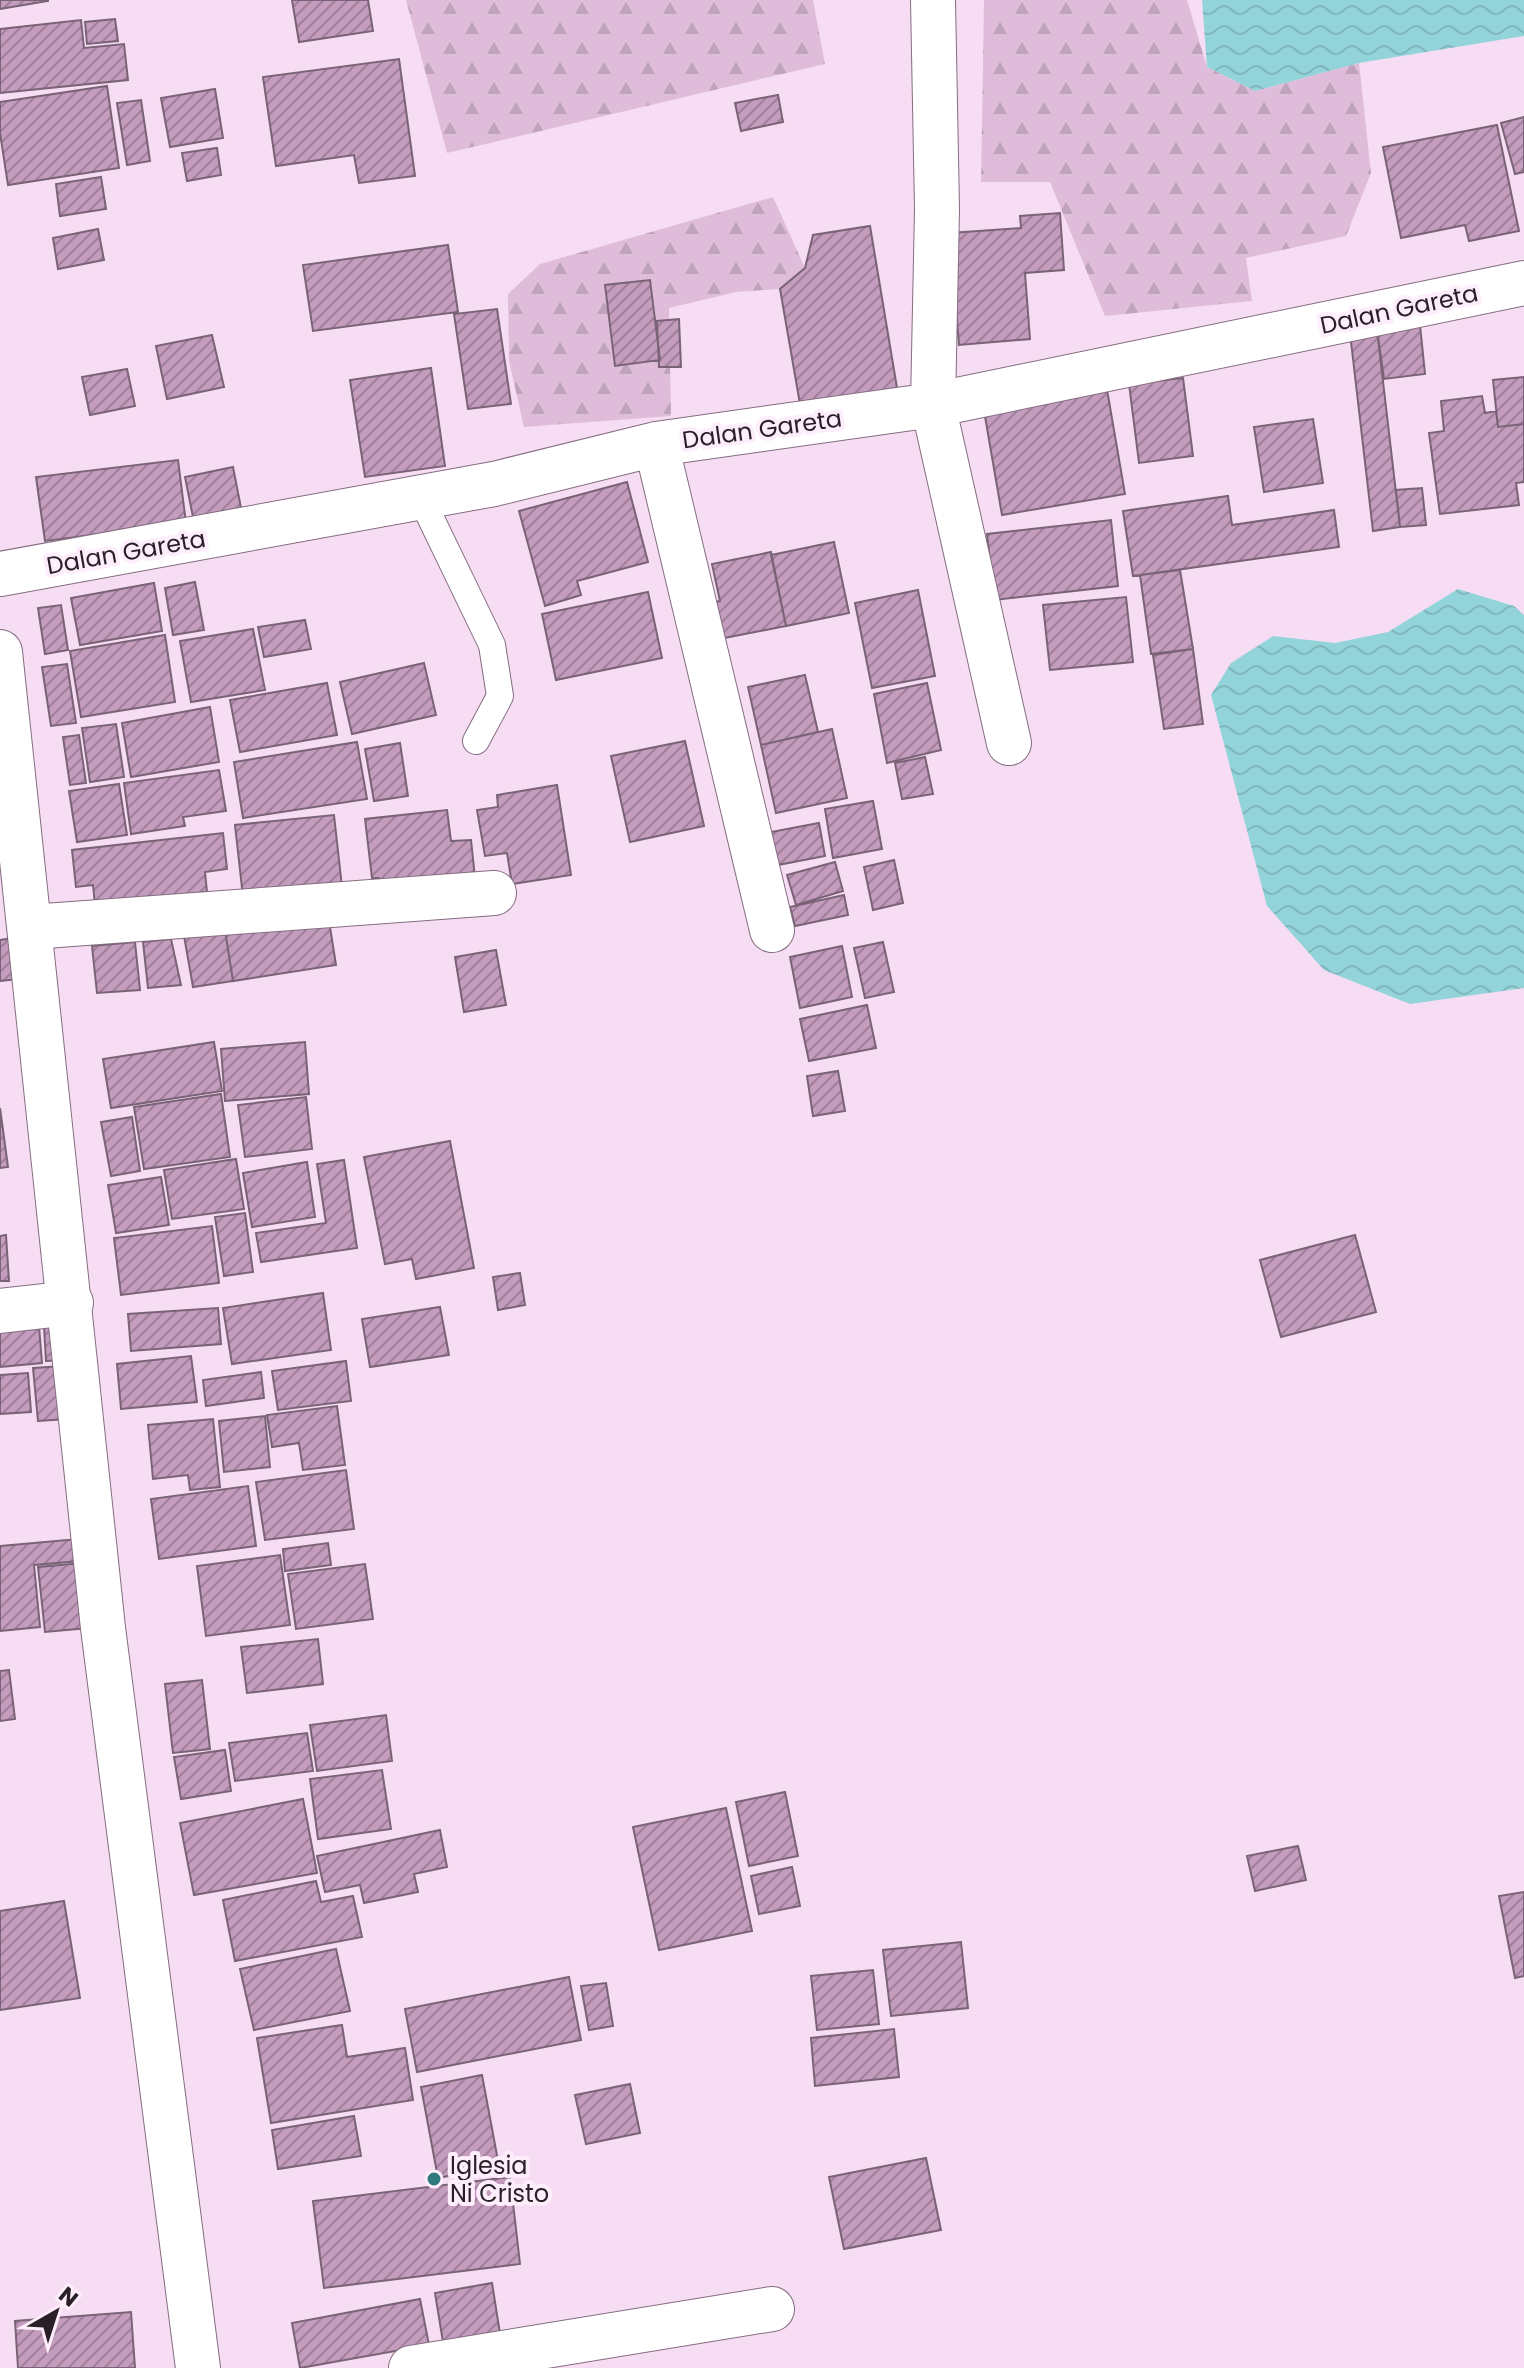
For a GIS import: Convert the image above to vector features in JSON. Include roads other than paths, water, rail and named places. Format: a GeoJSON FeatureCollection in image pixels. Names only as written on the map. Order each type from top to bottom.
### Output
{"type":"FeatureCollection","features":[{"type":"Feature","properties":{"kind":"street"},"geometry":{"type":"LineString","coordinates":[[933,0],[937,209],[933,405],[1009,743]]}},
{"type":"Feature","properties":{"kind":"street","name":"Dalan Gareta"},"geometry":{"type":"LineString","coordinates":[[0,574],[421,498],[656,444],[933,405],[1524,283]]}},
{"type":"Feature","properties":{"kind":"street"},"geometry":{"type":"LineString","coordinates":[[656,444],[772,930]]}},
{"type":"Feature","properties":{"kind":"street"},"geometry":{"type":"LineString","coordinates":[[1,677],[31,927],[103,1628],[198,2368]]}},
{"type":"Feature","properties":{"kind":"street"},"geometry":{"type":"LineString","coordinates":[[31,927],[494,893]]}},
{"type":"Feature","properties":{"kind":"street"},"geometry":{"type":"LineString","coordinates":[[0,1311],[71,1303]]}},
{"type":"Feature","properties":{"kind":"street"},"geometry":{"type":"LineString","coordinates":[[411,2368],[772,2309]]}},
{"type":"Feature","properties":{"kind":"lane"},"geometry":{"type":"LineString","coordinates":[[421,498],[492,645],[500,696],[476,741]]}},
{"type":"Feature","properties":{"kind":"water"},"geometry":{"type":"Polygon","coordinates":[[[1202,0],[1524,0],[1524,36],[1359,63],[1255,91],[1207,67],[1202,0]]]}},
{"type":"Feature","properties":{"kind":"water"},"geometry":{"type":"Polygon","coordinates":[[[1458,589],[1514,606],[1524,615],[1524,988],[1410,1004],[1324,970],[1267,906],[1211,695],[1231,663],[1273,636],[1335,643],[1388,632],[1458,589]]]}},
{"type":"Feature","properties":{"kind":"place","name":"Iglesia Ni Cristo"},"geometry":{"type":"Point","coordinates":[434,2179]}}]}
